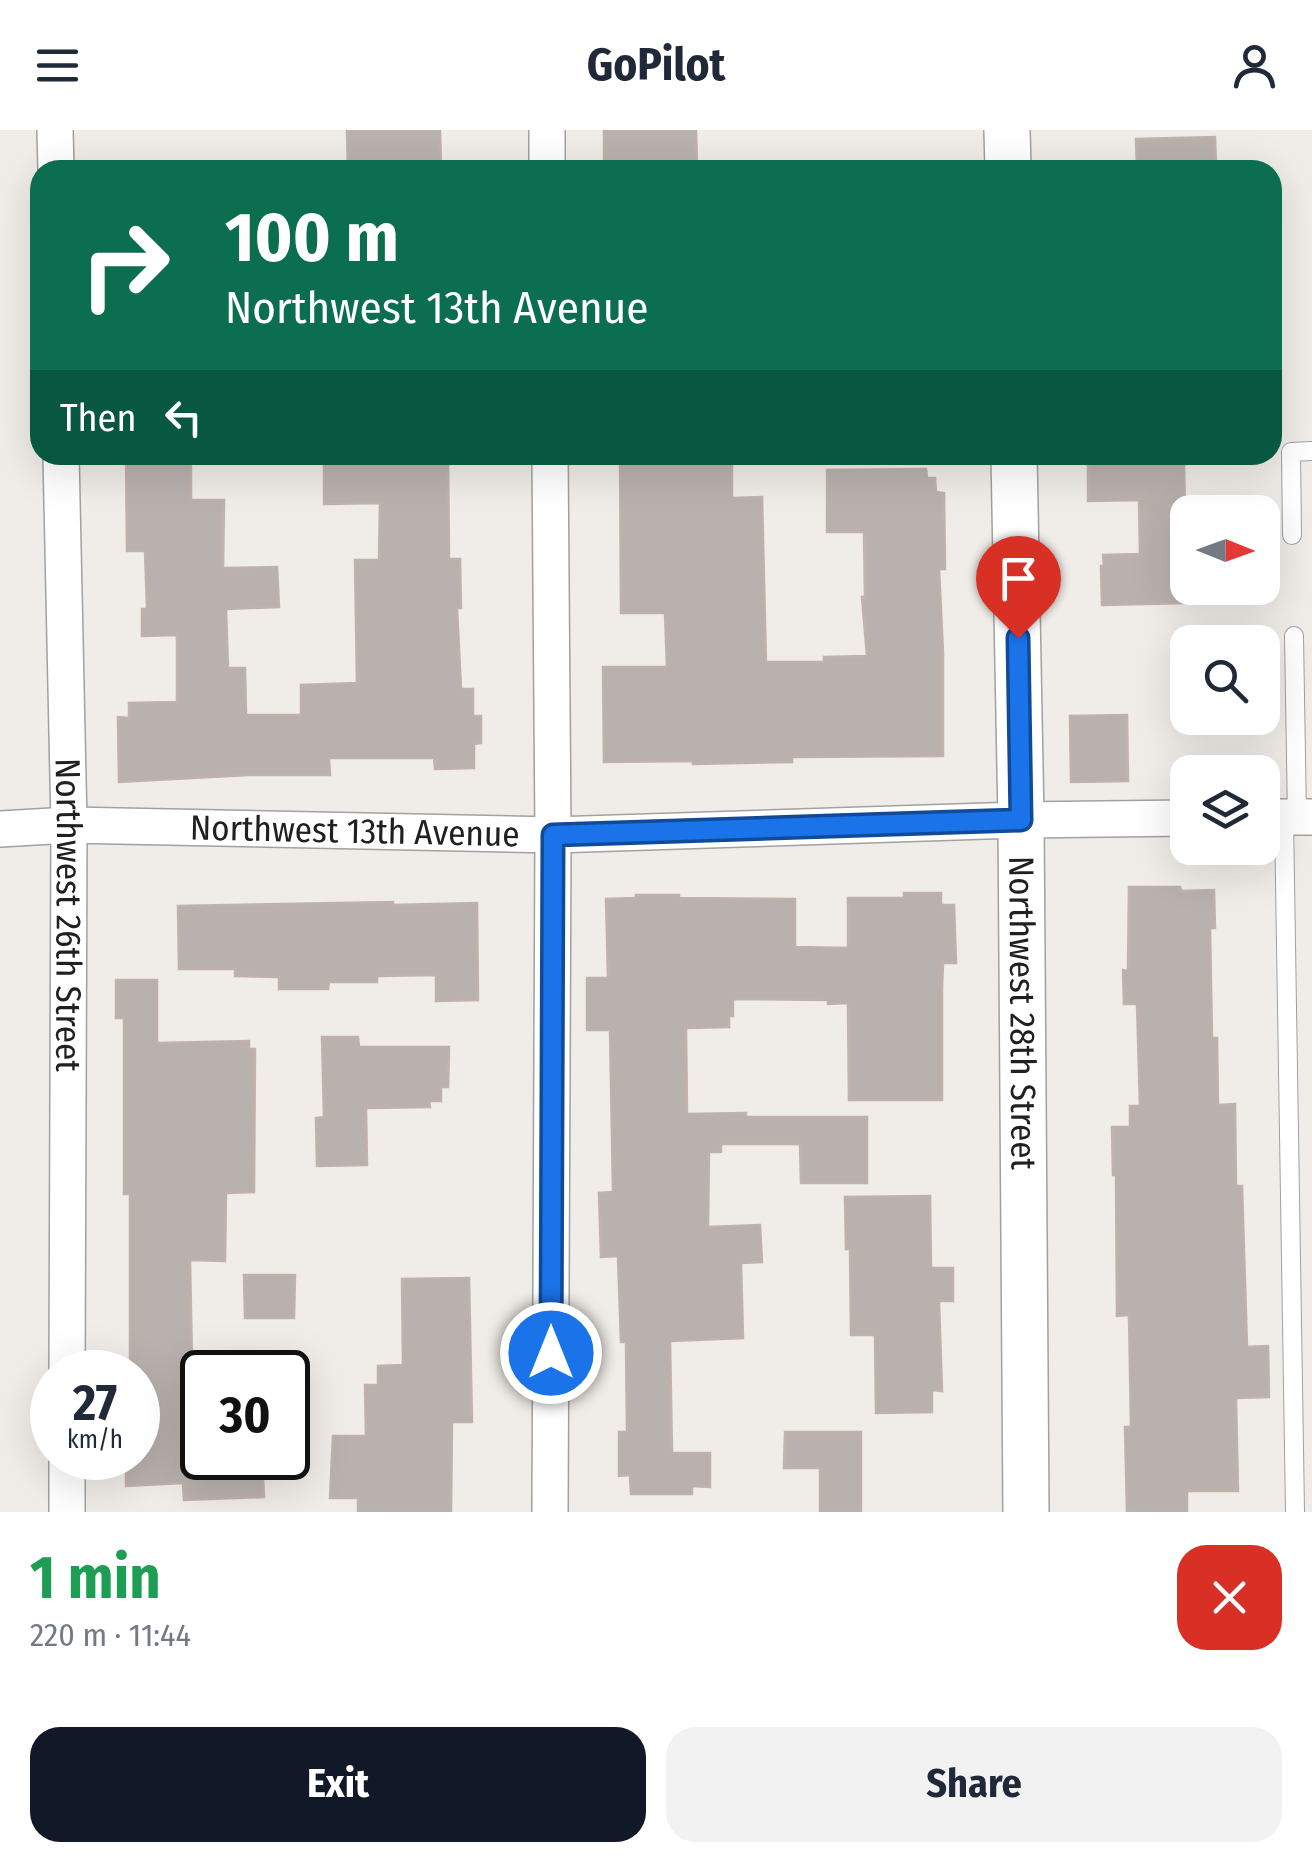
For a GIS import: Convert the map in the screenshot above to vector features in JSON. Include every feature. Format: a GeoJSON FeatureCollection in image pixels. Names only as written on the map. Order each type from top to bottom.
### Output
{"type":"FeatureCollection","features":[{"type":"Feature","properties":{"kind":"street"},"geometry":{"type":"LineString","coordinates":[[55,130],[56,160]]}},
{"type":"Feature","properties":{"kind":"street"},"geometry":{"type":"LineString","coordinates":[[547,130],[547,160]]}},
{"type":"Feature","properties":{"kind":"street"},"geometry":{"type":"LineString","coordinates":[[1007,130],[1008,160]]}},
{"type":"Feature","properties":{"kind":"street","name":"Northwest 26th Street"},"geometry":{"type":"LineString","coordinates":[[61,465],[68,825],[67,1350]]}},
{"type":"Feature","properties":{"kind":"street"},"geometry":{"type":"LineString","coordinates":[[550,465],[550,1512]]}},
{"type":"Feature","properties":{"kind":"street","name":"Northwest 28th Street"},"geometry":{"type":"LineString","coordinates":[[1014,465],[1026,1512]]}},
{"type":"Feature","properties":{"kind":"street","name":"Northwest 13th Avenue"},"geometry":{"type":"LineString","coordinates":[[0,829],[68,825],[553,835],[1170,818]]}},
{"type":"Feature","properties":{"kind":"street"},"geometry":{"type":"LineString","coordinates":[[67,1480],[67,1512]]}},
{"type":"Feature","properties":{"kind":"lane"},"geometry":{"type":"LineString","coordinates":[[1292,535],[1292,452],[1312,452]]}},
{"type":"Feature","properties":{"kind":"lane"},"geometry":{"type":"LineString","coordinates":[[1294,636],[1289,817],[1295,1512]]}},
{"type":"Feature","properties":{"kind":"building"},"geometry":{"type":"Polygon","coordinates":[[[347,130],[440,130],[441,160],[348,160],[347,130]]]}},
{"type":"Feature","properties":{"kind":"building"},"geometry":{"type":"Polygon","coordinates":[[[604,130],[696,130],[697,160],[604,160],[604,130]]]}},
{"type":"Feature","properties":{"kind":"building"},"geometry":{"type":"Polygon","coordinates":[[[1215,137],[1216,160],[1137,160],[1136,139],[1215,137]]]}},
{"type":"Feature","properties":{"kind":"building"},"geometry":{"type":"Polygon","coordinates":[[[126,465],[191,465],[191,500],[224,500],[223,568],[277,567],[279,607],[226,609],[228,668],[245,668],[246,715],[301,715],[301,685],[357,683],[355,560],[379,560],[380,503],[324,504],[324,465],[448,465],[449,559],[460,559],[461,608],[457,608],[461,689],[473,689],[473,716],[481,716],[481,743],[474,744],[474,768],[435,769],[434,758],[329,758],[330,775],[119,782],[118,717],[129,718],[129,703],[177,702],[177,635],[142,636],[142,609],[147,609],[145,551],[127,551],[126,465]]]}},
{"type":"Feature","properties":{"kind":"building"},"geometry":{"type":"Polygon","coordinates":[[[620,465],[732,465],[732,498],[762,497],[766,662],[824,662],[824,657],[867,656],[862,597],[864,532],[827,532],[827,470],[926,469],[927,478],[935,478],[936,492],[944,493],[945,569],[939,569],[943,756],[792,757],[792,762],[693,764],[604,762],[603,667],[667,667],[665,613],[621,613],[620,465]]]}},
{"type":"Feature","properties":{"kind":"building"},"geometry":{"type":"Polygon","coordinates":[[[1088,465],[1184,465],[1185,495],[1170,495],[1170,603],[1102,605],[1103,555],[1140,554],[1139,500],[1088,501],[1088,465]]]}},
{"type":"Feature","properties":{"kind":"building"},"geometry":{"type":"Polygon","coordinates":[[[1127,715],[1128,781],[1071,782],[1070,716],[1127,715]]]}},
{"type":"Feature","properties":{"kind":"building"},"geometry":{"type":"Polygon","coordinates":[[[1129,887],[1214,890],[1215,928],[1210,928],[1212,1038],[1217,1038],[1218,1105],[1235,1104],[1236,1186],[1242,1186],[1247,1347],[1268,1346],[1269,1397],[1236,1398],[1238,1491],[1187,1491],[1187,1512],[1127,1512],[1125,1427],[1131,1427],[1129,1315],[1117,1316],[1112,1127],[1130,1127],[1130,1106],[1140,1106],[1137,1004],[1124,1004],[1129,887]]]}},
{"type":"Feature","properties":{"kind":"building"},"geometry":{"type":"Polygon","coordinates":[[[904,893],[941,893],[941,905],[954,905],[956,963],[943,963],[942,1100],[849,1100],[848,1003],[733,999],[729,1027],[686,1028],[687,1114],[867,1117],[867,1183],[801,1183],[800,1144],[721,1144],[721,1152],[709,1152],[708,1227],[760,1225],[762,1262],[741,1263],[743,1338],[670,1341],[672,1453],[710,1453],[710,1487],[692,1486],[692,1494],[631,1494],[630,1475],[619,1476],[619,1432],[627,1432],[626,1342],[621,1342],[618,1256],[601,1257],[599,1193],[613,1192],[610,1030],[587,1030],[587,978],[608,978],[606,899],[679,895],[795,899],[795,947],[848,948],[848,898],[904,898],[904,893]]]}},
{"type":"Feature","properties":{"kind":"building"},"geometry":{"type":"Polygon","coordinates":[[[477,903],[478,1000],[436,1001],[436,975],[377,976],[377,982],[329,982],[328,989],[279,989],[279,977],[235,976],[235,969],[179,969],[178,906],[477,903]]]}},
{"type":"Feature","properties":{"kind":"building"},"geometry":{"type":"Polygon","coordinates":[[[116,980],[157,980],[157,1043],[249,1041],[249,1049],[255,1049],[254,1192],[226,1193],[225,1261],[190,1260],[192,1350],[180,1350],[180,1480],[263,1480],[264,1497],[184,1500],[183,1483],[126,1486],[126,1480],[160,1480],[160,1350],[130,1350],[130,1194],[124,1194],[124,1018],[116,1018],[116,980]]]}},
{"type":"Feature","properties":{"kind":"building"},"geometry":{"type":"Polygon","coordinates":[[[322,1037],[358,1037],[359,1047],[449,1047],[448,1087],[441,1087],[441,1101],[429,1101],[430,1107],[366,1108],[367,1165],[317,1166],[316,1118],[324,1117],[322,1037]]]}},
{"type":"Feature","properties":{"kind":"building"},"geometry":{"type":"Polygon","coordinates":[[[930,1196],[931,1268],[953,1268],[953,1301],[939,1301],[942,1391],[932,1390],[932,1412],[876,1413],[875,1335],[851,1335],[845,1197],[930,1196]]]}},
{"type":"Feature","properties":{"kind":"building"},"geometry":{"type":"Polygon","coordinates":[[[244,1275],[295,1275],[294,1318],[245,1318],[244,1275]]]}},
{"type":"Feature","properties":{"kind":"building"},"geometry":{"type":"Polygon","coordinates":[[[469,1278],[472,1422],[452,1422],[451,1512],[358,1512],[358,1498],[330,1498],[333,1436],[366,1436],[365,1385],[378,1385],[378,1366],[403,1365],[402,1279],[469,1278]]]}},
{"type":"Feature","properties":{"kind":"building"},"geometry":{"type":"Polygon","coordinates":[[[785,1432],[861,1432],[861,1512],[820,1512],[820,1468],[784,1468],[785,1432]]]}},
{"type":"Feature","properties":{"kind":"route"},"geometry":{"type":"LineString","coordinates":[[551,1353],[553,835],[1021,820],[1018,638]]}}]}
